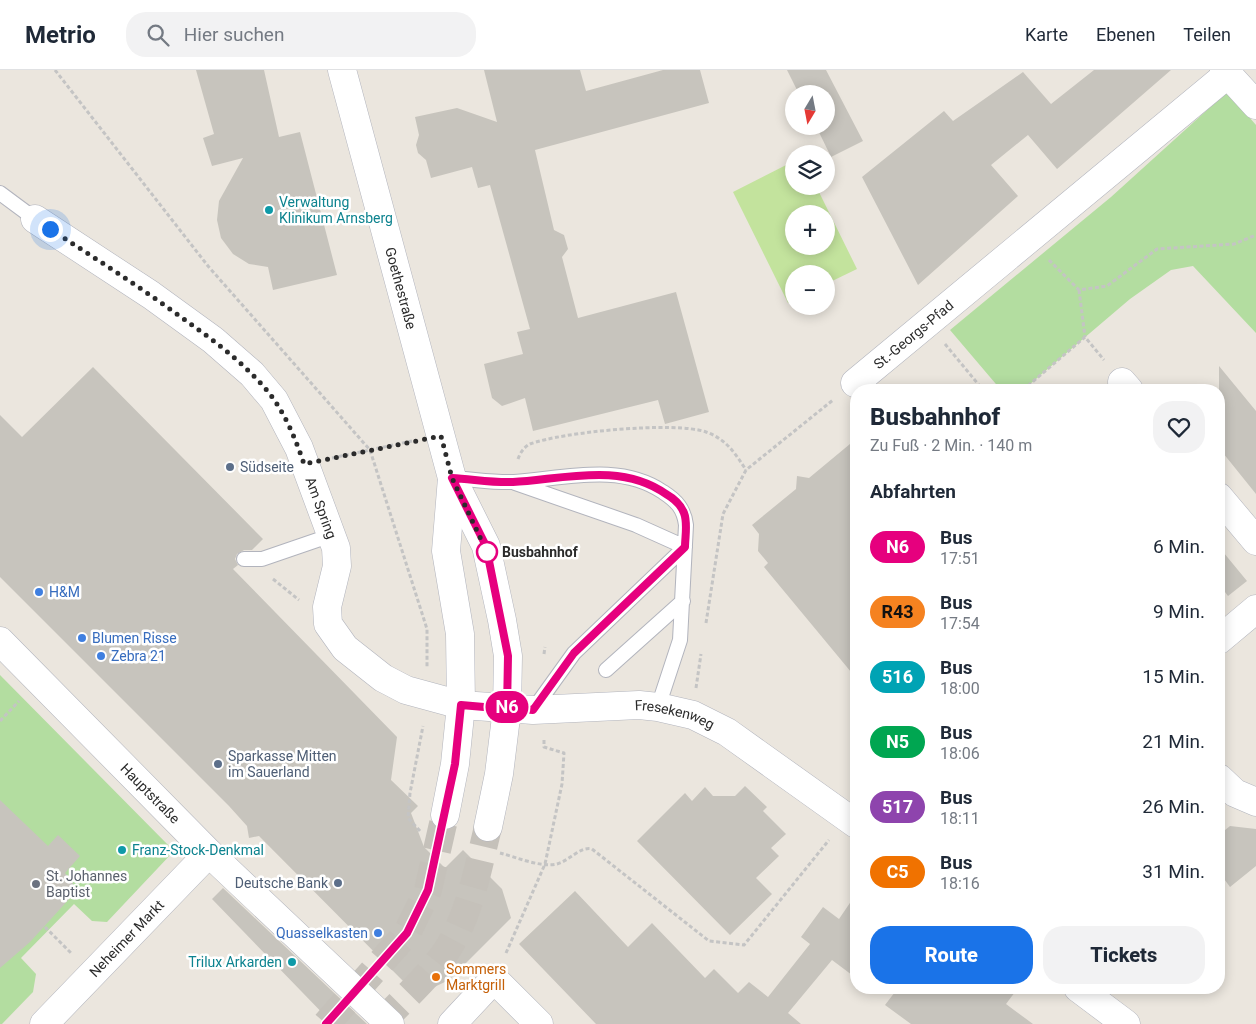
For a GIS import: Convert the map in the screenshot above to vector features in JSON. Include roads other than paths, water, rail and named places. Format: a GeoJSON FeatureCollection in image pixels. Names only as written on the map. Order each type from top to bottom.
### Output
{"type":"FeatureCollection","features":[{"type":"Feature","properties":{"kind":"street","name":"Goethestraße"},"geometry":{"type":"LineString","coordinates":[[342,70],[452,478],[486,546],[520,709],[499,774],[488,827]]}},
{"type":"Feature","properties":{"kind":"street"},"geometry":{"type":"LineString","coordinates":[[1226,72],[1256,106]]}},
{"type":"Feature","properties":{"kind":"street","name":"St.-Georgs-Pfad"},"geometry":{"type":"LineString","coordinates":[[855,383],[1226,72]]}},
{"type":"Feature","properties":{"kind":"street","name":"Am Spring"},"geometry":{"type":"LineString","coordinates":[[35,219],[151,295],[213,340],[241,365],[274,400],[299,448],[332,535],[337,566],[326,615],[328,624],[336,637],[366,666],[396,686],[461,705]]}},
{"type":"Feature","properties":{"kind":"street","name":"Goethestraße"},"geometry":{"type":"LineString","coordinates":[[445,815],[455,764],[461,705],[460,634],[446,551],[452,478]]}},
{"type":"Feature","properties":{"kind":"street"},"geometry":{"type":"LineString","coordinates":[[1225,504],[1256,541]]}},
{"type":"Feature","properties":{"kind":"street"},"geometry":{"type":"LineString","coordinates":[[1225,635],[1256,609]]}},
{"type":"Feature","properties":{"kind":"street","name":"Hauptstraße"},"geometry":{"type":"LineString","coordinates":[[0,641],[209,853],[390,1024]]}},
{"type":"Feature","properties":{"kind":"street","name":"Fresekenweg"},"geometry":{"type":"LineString","coordinates":[[461,705],[520,709],[639,706],[658,707],[693,716],[726,732],[850,820]]}},
{"type":"Feature","properties":{"kind":"street"},"geometry":{"type":"LineString","coordinates":[[1225,784],[1235,793],[1256,802]]}},
{"type":"Feature","properties":{"kind":"street","name":"Neheimer Markt"},"geometry":{"type":"LineString","coordinates":[[44,1024],[209,853]]}},
{"type":"Feature","properties":{"kind":"street"},"geometry":{"type":"LineString","coordinates":[[452,1024],[494,979],[539,1024]]}},
{"type":"Feature","properties":{"kind":"street"},"geometry":{"type":"LineString","coordinates":[[1086,994],[1126,1024]]}},
{"type":"Feature","properties":{"kind":"lane","name":"Am Spring"},"geometry":{"type":"LineString","coordinates":[[0,193],[35,219]]}},
{"type":"Feature","properties":{"kind":"lane"},"geometry":{"type":"LineString","coordinates":[[452,478],[512,482],[564,476],[613,475],[626,477],[656,487],[678,503],[684,513],[685,547],[680,640],[658,707]]}},
{"type":"Feature","properties":{"kind":"lane"},"geometry":{"type":"LineString","coordinates":[[512,482],[636,525],[685,547]]}},
{"type":"Feature","properties":{"kind":"lane"},"geometry":{"type":"LineString","coordinates":[[244,559],[268,558],[332,535]]}},
{"type":"Feature","properties":{"kind":"lane"},"geometry":{"type":"LineString","coordinates":[[520,709],[574,653],[685,547]]}},
{"type":"Feature","properties":{"kind":"lane"},"geometry":{"type":"LineString","coordinates":[[606,670],[683,601]]}},
{"type":"Feature","properties":{"kind":"tunnel"},"geometry":{"type":"LineString","coordinates":[[326,1024],[407,933],[428,890],[445,815]]}},
{"type":"Feature","properties":{"kind":"tunnel"},"geometry":{"type":"LineString","coordinates":[[380,1024],[432,970],[455,936],[462,921],[477,874],[488,827]]}},
{"type":"Feature","properties":{"kind":"place","name":"Verwaltung Klinikum Arnsberg"},"geometry":{"type":"Point","coordinates":[269,210]}},
{"type":"Feature","properties":{"kind":"place","name":"Südseite"},"geometry":{"type":"Point","coordinates":[230,467]}},
{"type":"Feature","properties":{"kind":"place","name":"Busbahnhof"},"geometry":{"type":"Point","coordinates":[487,552]}},
{"type":"Feature","properties":{"kind":"place","name":"H&M"},"geometry":{"type":"Point","coordinates":[39,592]}},
{"type":"Feature","properties":{"kind":"place","name":"Blumen Risse"},"geometry":{"type":"Point","coordinates":[82,638]}},
{"type":"Feature","properties":{"kind":"place","name":"Zebra 21"},"geometry":{"type":"Point","coordinates":[101,656]}},
{"type":"Feature","properties":{"kind":"place","name":"Sparkasse Mitten im Sauerland"},"geometry":{"type":"Point","coordinates":[218,764]}},
{"type":"Feature","properties":{"kind":"place","name":"Franz-Stock-Denkmal"},"geometry":{"type":"Point","coordinates":[122,850]}},
{"type":"Feature","properties":{"kind":"place","name":"Deutsche Bank"},"geometry":{"type":"Point","coordinates":[338,883]}},
{"type":"Feature","properties":{"kind":"place","name":"St. Johannes Baptist"},"geometry":{"type":"Point","coordinates":[36,884]}},
{"type":"Feature","properties":{"kind":"place","name":"Quasselkasten"},"geometry":{"type":"Point","coordinates":[378,933]}},
{"type":"Feature","properties":{"kind":"place","name":"Trilux Arkarden"},"geometry":{"type":"Point","coordinates":[292,962]}},
{"type":"Feature","properties":{"kind":"place","name":"Sommers Marktgrill"},"geometry":{"type":"Point","coordinates":[436,977]}}]}
